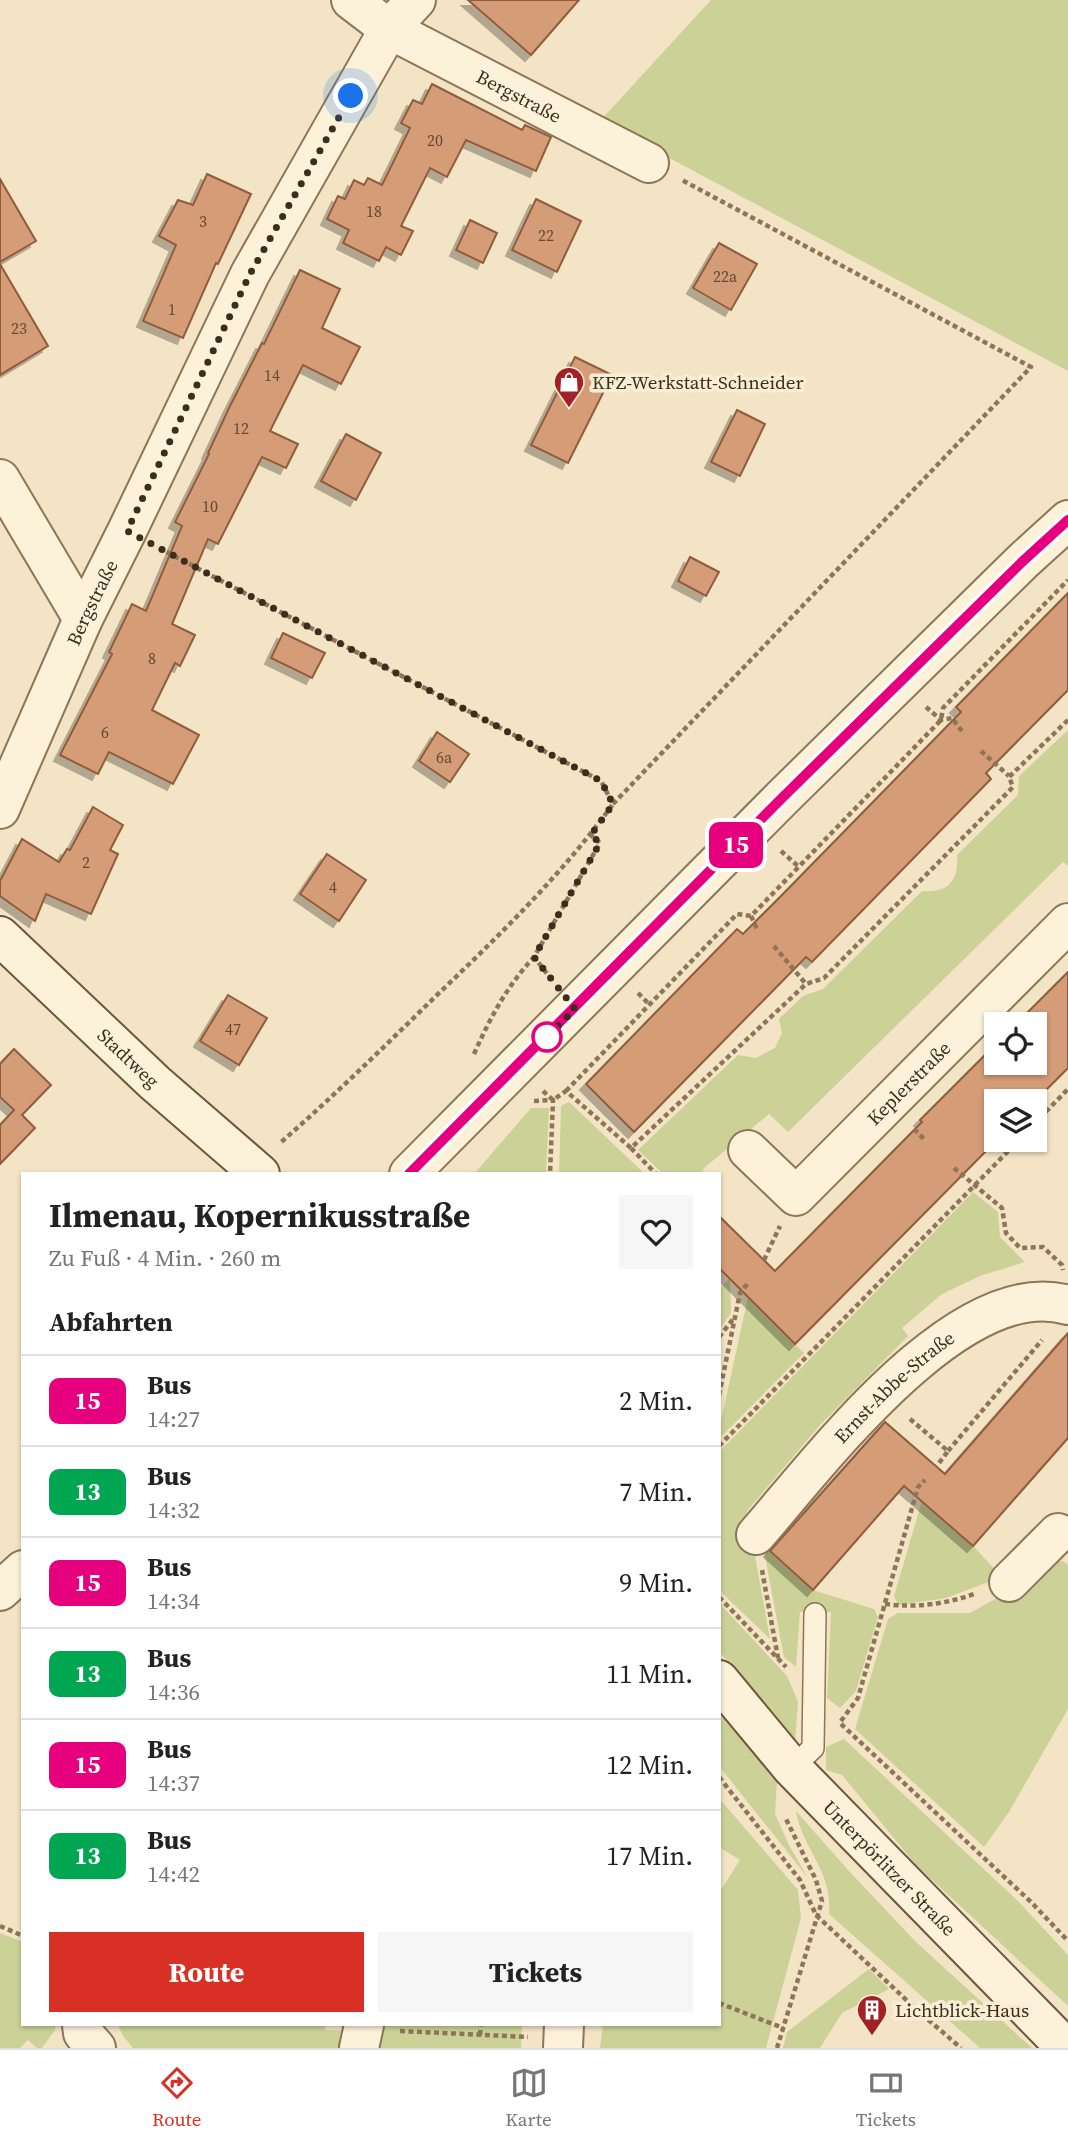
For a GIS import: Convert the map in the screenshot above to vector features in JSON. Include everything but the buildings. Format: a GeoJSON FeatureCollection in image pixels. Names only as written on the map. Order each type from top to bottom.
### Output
{"type":"FeatureCollection","features":[{"type":"Feature","properties":{"kind":"street"},"geometry":{"type":"LineString","coordinates":[[351,0],[389,29]]}},
{"type":"Feature","properties":{"kind":"street","name":"Bergstraße"},"geometry":{"type":"LineString","coordinates":[[0,809],[83,619],[250,274],[389,29],[416,0]]}},
{"type":"Feature","properties":{"kind":"street","name":"Bergstraße"},"geometry":{"type":"LineString","coordinates":[[389,29],[649,163]]}},
{"type":"Feature","properties":{"kind":"street"},"geometry":{"type":"LineString","coordinates":[[0,479],[83,619]]}},
{"type":"Feature","properties":{"kind":"street"},"geometry":{"type":"LineString","coordinates":[[411,1172],[900,682],[1068,520]]}},
{"type":"Feature","properties":{"kind":"street","name":"Keplerstraße"},"geometry":{"type":"LineString","coordinates":[[748,1150],[796,1196],[1068,923]]}},
{"type":"Feature","properties":{"kind":"street","name":"Stadtweg"},"geometry":{"type":"LineString","coordinates":[[0,936],[155,1083],[257,1171]]}},
{"type":"Feature","properties":{"kind":"street","name":"Ernst-Abbe-Straße"},"geometry":{"type":"LineString","coordinates":[[756,1535],[880,1393],[930,1352],[985,1317],[1025,1301],[1052,1301],[1068,1305]]}},
{"type":"Feature","properties":{"kind":"street"},"geometry":{"type":"LineString","coordinates":[[1009,1582],[1065,1532]]}},
{"type":"Feature","properties":{"kind":"street"},"geometry":{"type":"LineString","coordinates":[[0,1591],[21,1572]]}},
{"type":"Feature","properties":{"kind":"street","name":"Unterpörlitzer Straße"},"geometry":{"type":"LineString","coordinates":[[721,1682],[802,1758],[1066,2048]]}},
{"type":"Feature","properties":{"kind":"lane"},"geometry":{"type":"LineString","coordinates":[[802,1758],[814,1695],[815,1614]]}},
{"type":"Feature","properties":{"kind":"path"},"geometry":{"type":"LineString","coordinates":[[257,1171],[505,930],[591,835],[613,804],[1031,366],[649,163]]}},
{"type":"Feature","properties":{"kind":"path"},"geometry":{"type":"LineString","coordinates":[[127,531],[601,781],[613,804]]}},
{"type":"Feature","properties":{"kind":"path"},"geometry":{"type":"LineString","coordinates":[[751,916],[941,720],[943,708],[1068,580]]}},
{"type":"Feature","properties":{"kind":"path"},"geometry":{"type":"LineString","coordinates":[[900,682],[941,720]]}},
{"type":"Feature","properties":{"kind":"path"},"geometry":{"type":"LineString","coordinates":[[941,720],[952,718],[964,734]]}},
{"type":"Feature","properties":{"kind":"path"},"geometry":{"type":"LineString","coordinates":[[1009,777],[1068,720]]}},
{"type":"Feature","properties":{"kind":"path"},"geometry":{"type":"LineString","coordinates":[[631,1148],[806,984],[824,978],[1013,787],[1009,777],[981,751]]}},
{"type":"Feature","properties":{"kind":"path"},"geometry":{"type":"LineString","coordinates":[[575,1009],[534,957],[600,843],[591,835]]}},
{"type":"Feature","properties":{"kind":"path"},"geometry":{"type":"LineString","coordinates":[[553,1100],[566,1091],[737,914],[751,916]]}},
{"type":"Feature","properties":{"kind":"path"},"geometry":{"type":"LineString","coordinates":[[751,916],[757,929]]}},
{"type":"Feature","properties":{"kind":"path"},"geometry":{"type":"LineString","coordinates":[[774,946],[806,984]]}},
{"type":"Feature","properties":{"kind":"path"},"geometry":{"type":"LineString","coordinates":[[516,1068],[553,1100]]}},
{"type":"Feature","properties":{"kind":"path"},"geometry":{"type":"LineString","coordinates":[[1047,1111],[1068,1089]]}},
{"type":"Feature","properties":{"kind":"path"},"geometry":{"type":"LineString","coordinates":[[566,1091],[654,1172]]}},
{"type":"Feature","properties":{"kind":"path"},"geometry":{"type":"LineString","coordinates":[[550,1172],[553,1100]]}},
{"type":"Feature","properties":{"kind":"path"},"geometry":{"type":"LineString","coordinates":[[721,1444],[1007,1152]]}},
{"type":"Feature","properties":{"kind":"path"},"geometry":{"type":"LineString","coordinates":[[954,1168],[1002,1208],[1006,1233],[1020,1248],[1044,1247],[1062,1265]]}},
{"type":"Feature","properties":{"kind":"path"},"geometry":{"type":"LineString","coordinates":[[721,1385],[740,1293],[749,1282]]}},
{"type":"Feature","properties":{"kind":"path"},"geometry":{"type":"LineString","coordinates":[[721,1334],[736,1314]]}},
{"type":"Feature","properties":{"kind":"path"},"geometry":{"type":"LineString","coordinates":[[936,1466],[1042,1340]]}},
{"type":"Feature","properties":{"kind":"path"},"geometry":{"type":"LineString","coordinates":[[880,1393],[948,1451]]}},
{"type":"Feature","properties":{"kind":"path"},"geometry":{"type":"LineString","coordinates":[[777,2048],[822,1901],[816,1880],[785,1818],[783,1799],[802,1758],[840,1723],[858,1698],[918,1488],[925,1480]]}},
{"type":"Feature","properties":{"kind":"path"},"geometry":{"type":"LineString","coordinates":[[756,1535],[778,1659]]}},
{"type":"Feature","properties":{"kind":"path"},"geometry":{"type":"LineString","coordinates":[[885,1604],[947,1603],[1009,1582]]}},
{"type":"Feature","properties":{"kind":"path"},"geometry":{"type":"LineString","coordinates":[[721,1599],[840,1723],[1031,1902],[1068,1941]]}},
{"type":"Feature","properties":{"kind":"path"},"geometry":{"type":"LineString","coordinates":[[721,1780],[800,1880],[817,1915],[961,2048]]}},
{"type":"Feature","properties":{"kind":"path"},"geometry":{"type":"LineString","coordinates":[[0,1926],[21,1935]]}},
{"type":"Feature","properties":{"kind":"path"},"geometry":{"type":"LineString","coordinates":[[721,2004],[783,2028]]}},
{"type":"Feature","properties":{"kind":"path"},"geometry":{"type":"LineString","coordinates":[[480,2035],[481,2026]]}},
{"type":"Feature","properties":{"kind":"path"},"geometry":{"type":"LineString","coordinates":[[362,2034],[564,2037]]}},
{"type":"Feature","properties":{"kind":"green space"},"geometry":{"type":"Polygon","coordinates":[[[711,0],[1068,0],[1068,371],[600,121],[711,0]]]}},
{"type":"Feature","properties":{"kind":"green space"},"geometry":{"type":"Polygon","coordinates":[[[1068,730],[1068,866],[1063,862],[788,1132],[769,1114],[702,1172],[661,1172],[638,1150],[738,1055],[756,1058],[775,1048],[782,1033],[779,1019],[803,996],[823,989],[922,891],[939,890],[950,884],[956,872],[957,855],[1018,795],[1019,776],[1068,730]]]}},
{"type":"Feature","properties":{"kind":"green space"},"geometry":{"type":"Polygon","coordinates":[[[569,1102],[643,1172],[559,1172],[561,1106],[569,1102]]]}},
{"type":"Feature","properties":{"kind":"green space"},"geometry":{"type":"Polygon","coordinates":[[[531,1108],[549,1108],[546,1172],[476,1172],[531,1108]]]}},
{"type":"Feature","properties":{"kind":"green space"},"geometry":{"type":"Polygon","coordinates":[[[973,1192],[998,1212],[1000,1237],[1025,1262],[980,1276],[942,1294],[902,1328],[908,1336],[821,1424],[747,1511],[770,1639],[721,1592],[721,1450],[973,1192]]]}},
{"type":"Feature","properties":{"kind":"green space"},"geometry":{"type":"Polygon","coordinates":[[[730,1278],[731,1313],[721,1327],[721,1287],[730,1278]]]}},
{"type":"Feature","properties":{"kind":"green space"},"geometry":{"type":"Polygon","coordinates":[[[748,1297],[804,1353],[721,1437],[721,1421],[748,1297]]]}},
{"type":"Feature","properties":{"kind":"green space"},"geometry":{"type":"Polygon","coordinates":[[[922,1501],[973,1546],[1002,1577],[946,1598],[898,1605],[894,1596],[922,1501]]]}},
{"type":"Feature","properties":{"kind":"green space"},"geometry":{"type":"Polygon","coordinates":[[[763,1546],[813,1590],[874,1609],[878,1617],[856,1691],[840,1708],[827,1698],[831,1612],[800,1612],[796,1667],[784,1657],[763,1546]]]}},
{"type":"Feature","properties":{"kind":"green space"},"geometry":{"type":"Polygon","coordinates":[[[1063,1561],[1068,1565],[1068,1709],[1009,1812],[984,1847],[855,1729],[888,1619],[898,1613],[970,1613],[1024,1583],[1046,1562],[1063,1561]]]}},
{"type":"Feature","properties":{"kind":"green space"},"geometry":{"type":"Polygon","coordinates":[[[721,1605],[787,1676],[798,1702],[795,1742],[721,1653],[721,1605]]]}},
{"type":"Feature","properties":{"kind":"green space"},"geometry":{"type":"Polygon","coordinates":[[[721,1713],[777,1782],[775,1814],[808,1878],[721,1769],[721,1713]]]}},
{"type":"Feature","properties":{"kind":"green space"},"geometry":{"type":"Polygon","coordinates":[[[844,1739],[1019,1902],[1068,1955],[1068,2006],[916,1865],[842,1775],[826,1770],[826,1747],[844,1739]]]}},
{"type":"Feature","properties":{"kind":"green space"},"geometry":{"type":"Polygon","coordinates":[[[721,1800],[798,1890],[801,1918],[766,2048],[600,2048],[603,2026],[721,2026],[721,1890],[740,1860],[721,1848],[721,1800]]]}},
{"type":"Feature","properties":{"kind":"green space"},"geometry":{"type":"Polygon","coordinates":[[[796,1811],[916,1942],[1032,2048],[980,2048],[829,1914],[826,1885],[799,1825],[796,1811]]]}},
{"type":"Feature","properties":{"kind":"green space"},"geometry":{"type":"Polygon","coordinates":[[[0,1933],[21,1941],[21,2026],[55,2026],[55,2030],[42,2048],[37,2048],[28,2040],[20,2048],[0,2048],[0,1933]]]}},
{"type":"Feature","properties":{"kind":"green space"},"geometry":{"type":"Polygon","coordinates":[[[869,1969],[889,1989],[842,2013],[820,2048],[783,2048],[787,2032],[869,1969]]]}},
{"type":"Feature","properties":{"kind":"green space"},"geometry":{"type":"Polygon","coordinates":[[[118,2026],[325,2026],[325,2030],[349,2031],[342,2048],[133,2048],[118,2026]]]}},
{"type":"Feature","properties":{"kind":"green space"},"geometry":{"type":"Polygon","coordinates":[[[377,2026],[522,2026],[521,2048],[375,2048],[377,2026]]]}},
{"type":"Feature","properties":{"kind":"bus line","name":"15"},"geometry":{"type":"LineString","coordinates":[[411,1172],[782,798],[1068,520]]}},
{"type":"Feature","properties":{"kind":"place","name":"KFZ-Werkstatt-Schneider"},"geometry":{"type":"Point","coordinates":[569,409]}},
{"type":"Feature","properties":{"kind":"place","name":"Lichtblick-Haus"},"geometry":{"type":"Point","coordinates":[872,2037]}},
{"type":"Feature","properties":{"kind":"route"},"geometry":{"type":"LineString","coordinates":[[351,96],[250,274],[127,531],[601,781],[613,804],[591,835],[600,843],[534,957],[575,1009],[547,1037]]}}]}
